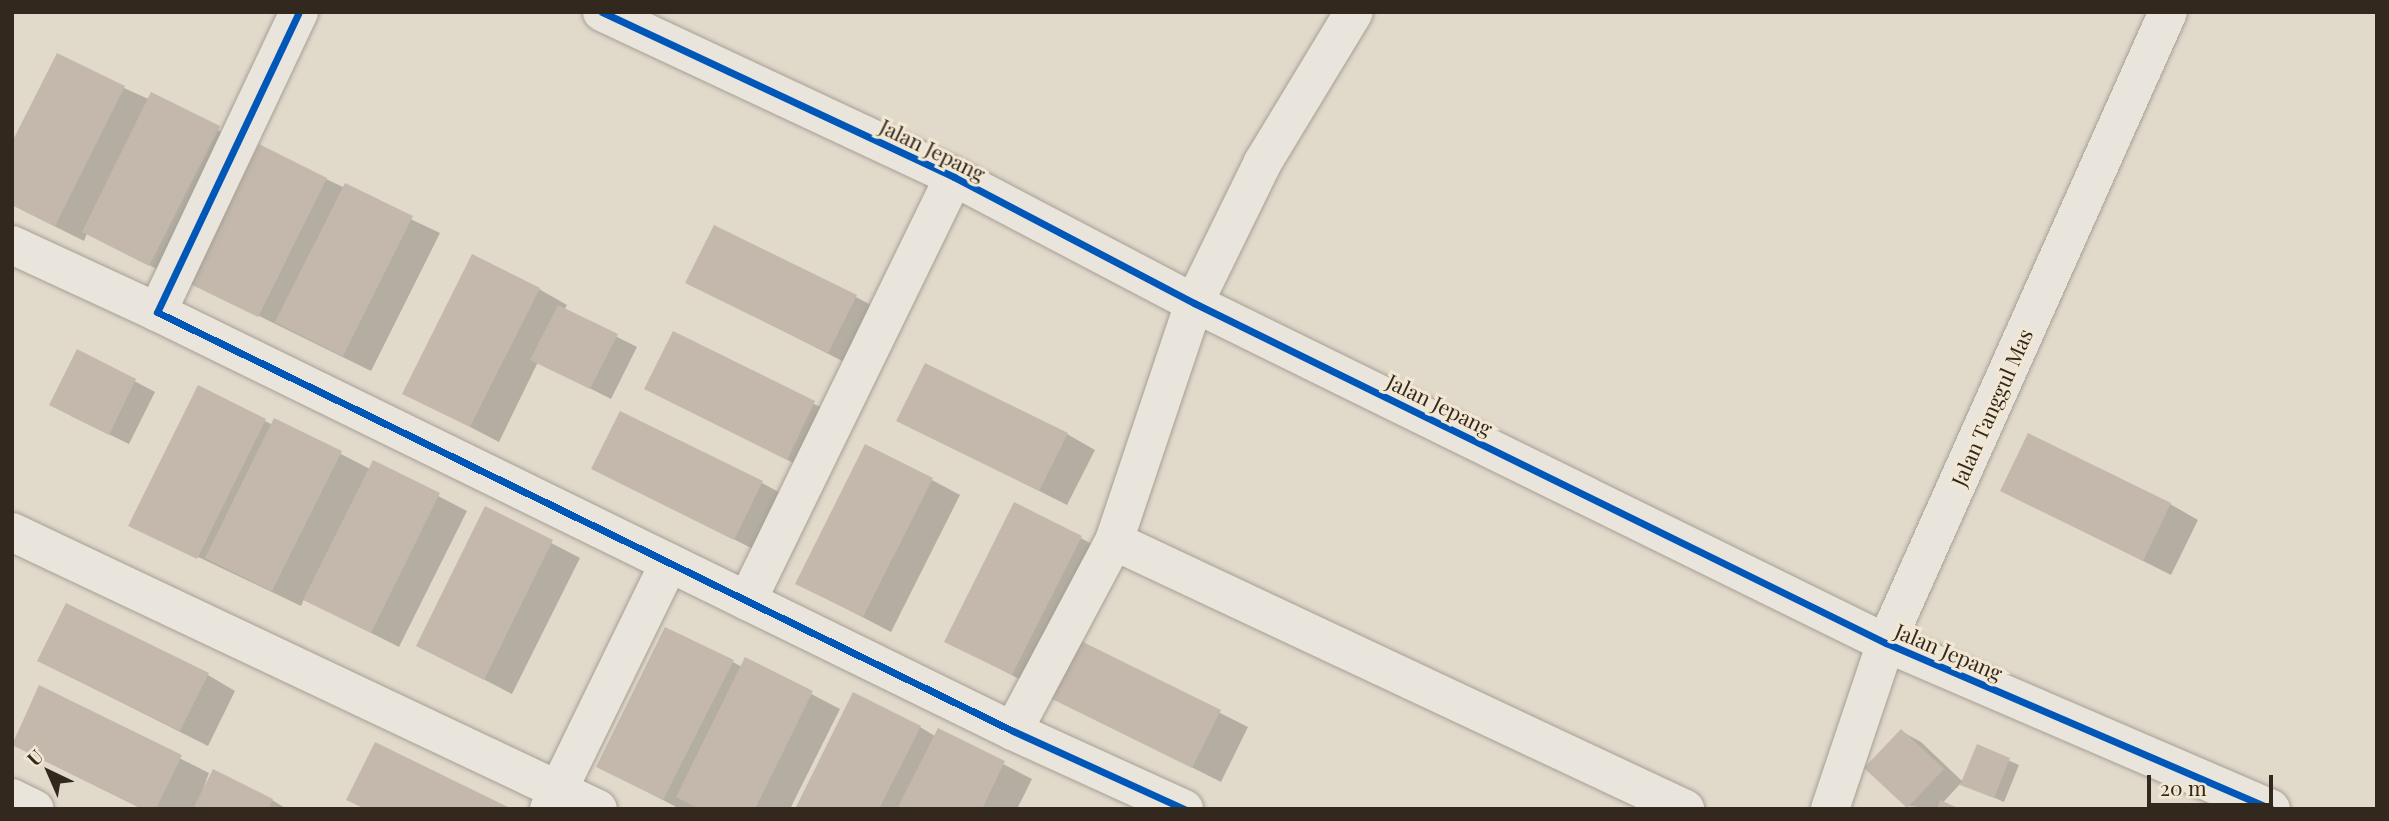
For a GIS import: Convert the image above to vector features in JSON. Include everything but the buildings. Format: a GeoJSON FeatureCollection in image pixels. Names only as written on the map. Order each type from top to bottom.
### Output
{"type":"FeatureCollection","features":[{"type":"Feature","properties":{"kind":"street"},"geometry":{"type":"LineString","coordinates":[[157,312],[299,12]]}},
{"type":"Feature","properties":{"kind":"street","name":"Jalan Jepang"},"geometry":{"type":"LineString","coordinates":[[602,12],[954,177],[1194,303],[1886,643],[2271,809]]}},
{"type":"Feature","properties":{"kind":"street"},"geometry":{"type":"LineString","coordinates":[[1013,731],[1114,541],[1194,303],[1264,162],[1354,12]]}},
{"type":"Feature","properties":{"kind":"street","name":"Jalan Tanggul Mas"},"geometry":{"type":"LineString","coordinates":[[1830,809],[1886,643],[2168,12]]}},
{"type":"Feature","properties":{"kind":"street"},"geometry":{"type":"LineString","coordinates":[[747,601],[954,177]]}},
{"type":"Feature","properties":{"kind":"street"},"geometry":{"type":"LineString","coordinates":[[12,245],[157,312],[1013,731],[1184,809]]}},
{"type":"Feature","properties":{"kind":"street"},"geometry":{"type":"LineString","coordinates":[[12,532],[553,800],[598,809]]}},
{"type":"Feature","properties":{"kind":"street"},"geometry":{"type":"LineString","coordinates":[[1114,541],[1685,809]]}},
{"type":"Feature","properties":{"kind":"street"},"geometry":{"type":"LineString","coordinates":[[553,800],[669,564]]}},
{"type":"Feature","properties":{"kind":"street"},"geometry":{"type":"LineString","coordinates":[[12,798],[35,809]]}},
{"type":"Feature","properties":{"kind":"cycle path"},"geometry":{"type":"LineString","coordinates":[[299,12],[157,312],[1013,731],[1184,809]]}},
{"type":"Feature","properties":{"kind":"cycle path"},"geometry":{"type":"LineString","coordinates":[[602,12],[954,177],[1194,303],[1886,643],[2271,809]]}}]}
